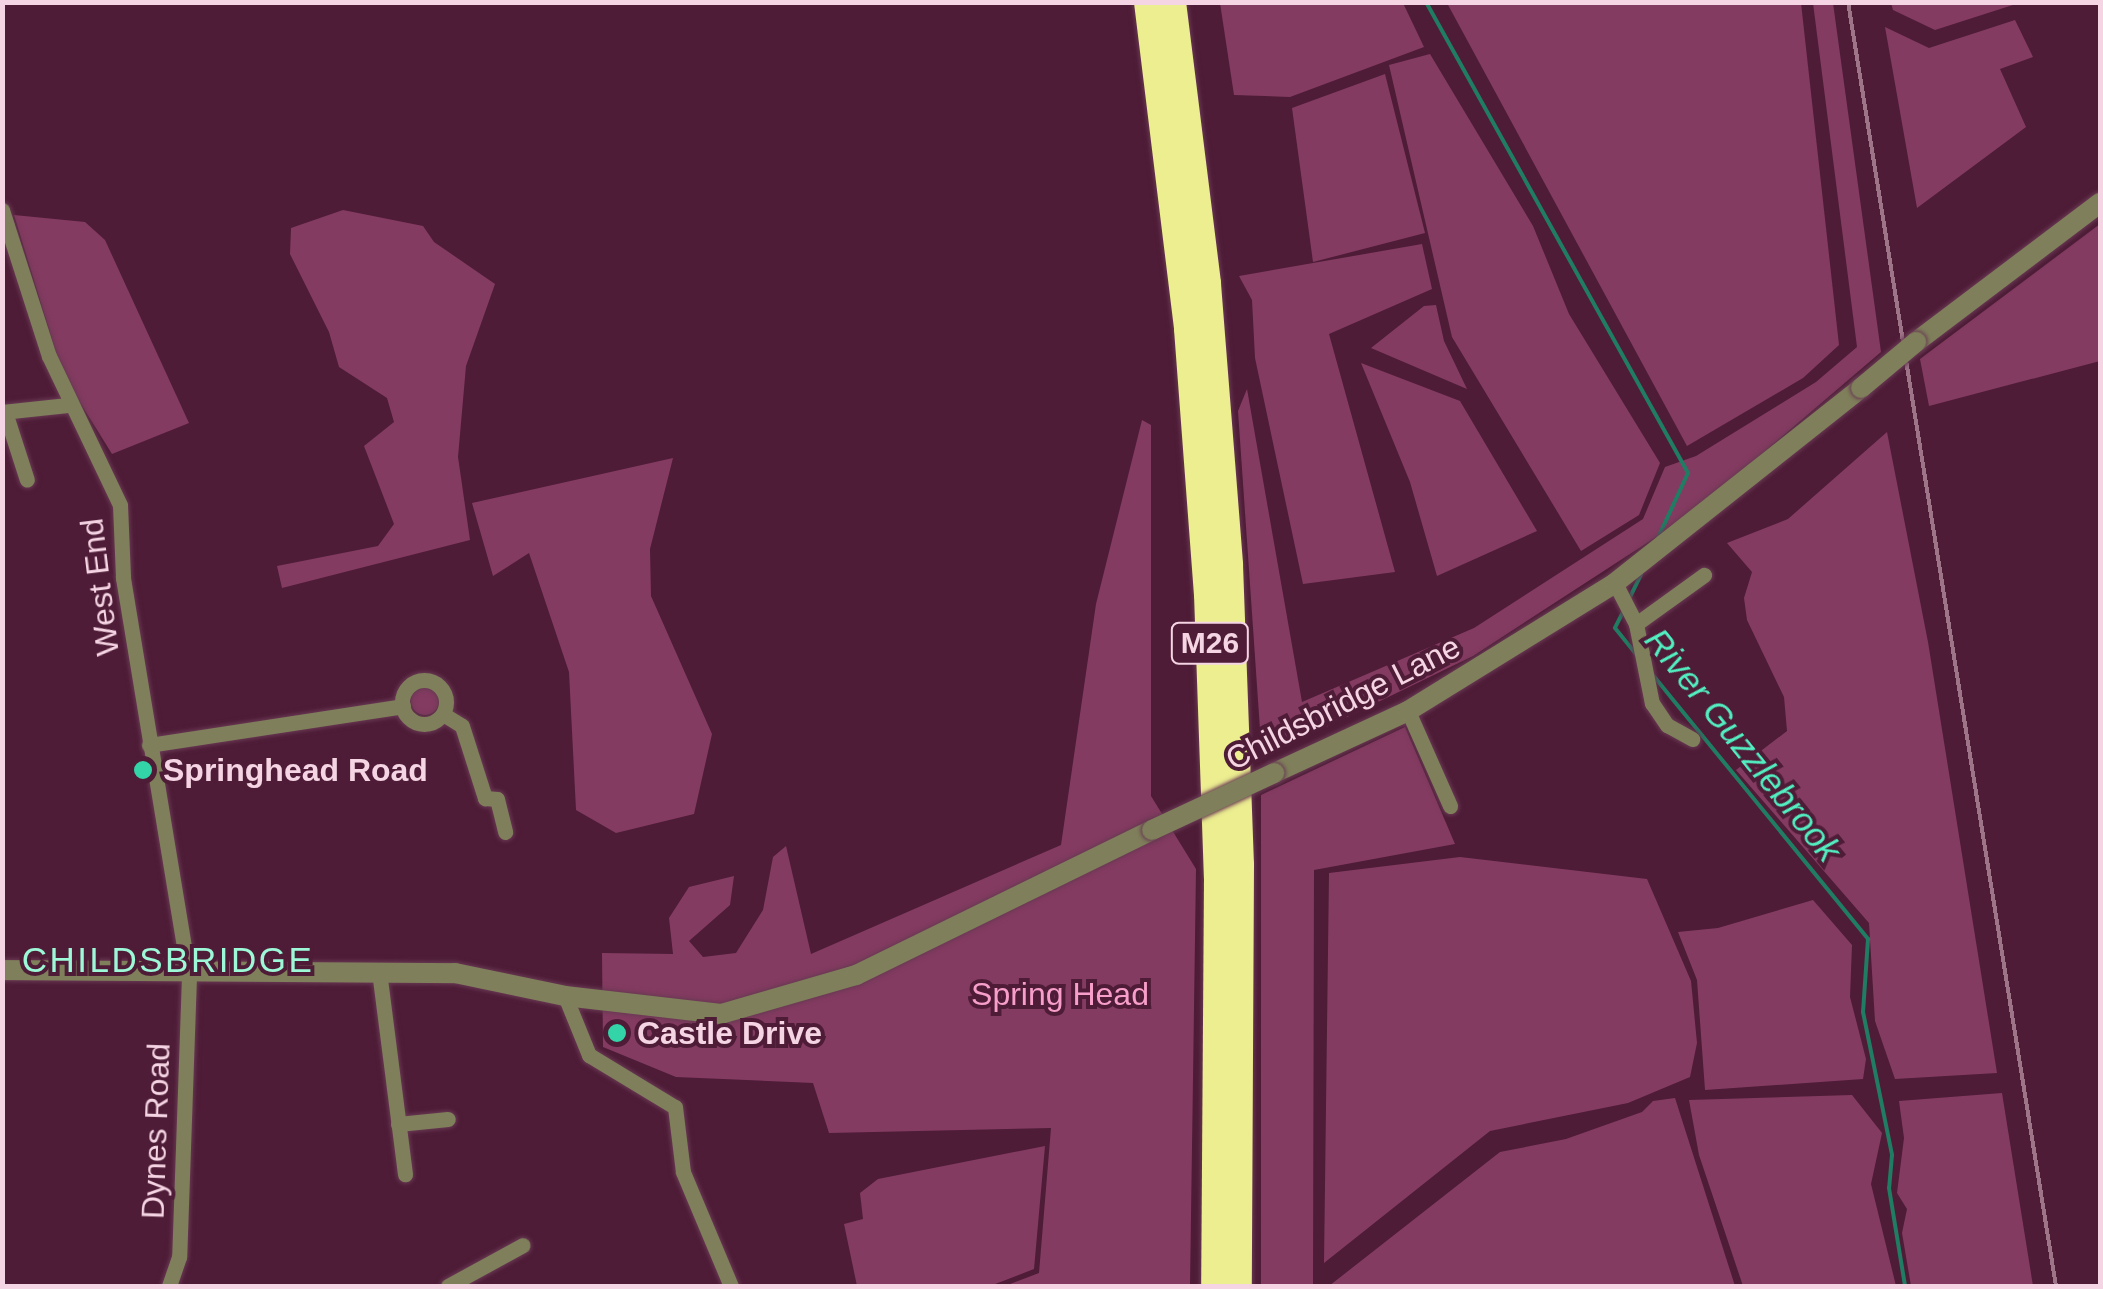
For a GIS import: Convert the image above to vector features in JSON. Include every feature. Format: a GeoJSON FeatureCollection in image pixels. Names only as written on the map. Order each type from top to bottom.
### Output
{"type":"FeatureCollection","features":[{"type":"Feature","properties":{"kind":"highway","name":"M26"},"geometry":{"type":"LineString","coordinates":[[1148,2],[1188,328],[1208,594],[1218,896],[1215,1286]]}},
{"type":"Feature","properties":{"kind":"highway","name":"M26"},"geometry":{"type":"LineString","coordinates":[[1172,2],[1209,303],[1230,583],[1240,865],[1238,1286]]}},
{"type":"Feature","properties":{"kind":"street","name":"Childsbridge Lane"},"geometry":{"type":"LineString","coordinates":[[2,970],[189,976],[455,973],[566,996],[722,1014],[789,999],[896,957],[1152,830],[1408,711],[1615,582],[1916,342],[2100,204]]}},
{"type":"Feature","properties":{"kind":"street","name":"West End"},"geometry":{"type":"LineString","coordinates":[[2,210],[6,235],[68,405],[96,445],[120,505],[123,578],[189,976]]}},
{"type":"Feature","properties":{"kind":"street"},"geometry":{"type":"LineString","coordinates":[[27,480],[4,412],[68,405]]}},
{"type":"Feature","properties":{"kind":"street"},"geometry":{"type":"LineString","coordinates":[[1636,624],[1704,575]]}},
{"type":"Feature","properties":{"kind":"street"},"geometry":{"type":"LineString","coordinates":[[1615,582],[1636,624],[1652,702],[1667,725],[1692,738]]}},
{"type":"Feature","properties":{"kind":"street"},"geometry":{"type":"LineString","coordinates":[[403,706],[407,688],[427,679],[444,692],[444,714]]}},
{"type":"Feature","properties":{"kind":"street"},"geometry":{"type":"LineString","coordinates":[[149,745],[403,706]]}},
{"type":"Feature","properties":{"kind":"street"},"geometry":{"type":"LineString","coordinates":[[403,706],[418,723],[444,714]]}},
{"type":"Feature","properties":{"kind":"street"},"geometry":{"type":"LineString","coordinates":[[1408,711],[1450,806]]}},
{"type":"Feature","properties":{"kind":"street"},"geometry":{"type":"LineString","coordinates":[[444,714],[462,726],[485,798],[497,799],[505,832]]}},
{"type":"Feature","properties":{"kind":"street"},"geometry":{"type":"LineString","coordinates":[[380,971],[404,1174]]}},
{"type":"Feature","properties":{"kind":"street","name":"Dynes Road"},"geometry":{"type":"LineString","coordinates":[[169,1286],[178,1257],[189,976]]}},
{"type":"Feature","properties":{"kind":"street"},"geometry":{"type":"LineString","coordinates":[[566,996],[588,1055],[675,1107],[684,1172],[731,1286]]}},
{"type":"Feature","properties":{"kind":"street"},"geometry":{"type":"LineString","coordinates":[[398,1124],[448,1119]]}},
{"type":"Feature","properties":{"kind":"street"},"geometry":{"type":"LineString","coordinates":[[448,1286],[523,1245]]}},
{"type":"Feature","properties":{"kind":"green space"},"geometry":{"type":"Polygon","coordinates":[[[1891,2],[2019,3],[1935,30],[1893,10],[1891,2]]]}},
{"type":"Feature","properties":{"kind":"green space"},"geometry":{"type":"Polygon","coordinates":[[[1220,3],[1403,3],[1424,47],[1290,97],[1234,95],[1220,3]]]}},
{"type":"Feature","properties":{"kind":"green space"},"geometry":{"type":"Polygon","coordinates":[[[1447,3],[1801,3],[1839,345],[1803,378],[1687,446],[1447,3]]]}},
{"type":"Feature","properties":{"kind":"green space"},"geometry":{"type":"Polygon","coordinates":[[[1813,3],[1833,3],[1881,352],[1690,515],[1473,656],[1262,758],[1238,411],[1247,389],[1302,702],[1474,628],[1643,519],[1665,467],[1696,456],[1816,382],[1857,347],[1813,3]]]}},
{"type":"Feature","properties":{"kind":"green space"},"geometry":{"type":"Polygon","coordinates":[[[2015,20],[2033,57],[2000,69],[2026,127],[1917,208],[1885,27],[1929,48],[2015,20]]]}},
{"type":"Feature","properties":{"kind":"green space"},"geometry":{"type":"Polygon","coordinates":[[[1430,54],[1533,226],[1569,314],[1660,463],[1639,515],[1581,551],[1452,337],[1389,65],[1430,54]]]}},
{"type":"Feature","properties":{"kind":"green space"},"geometry":{"type":"Polygon","coordinates":[[[1385,74],[1425,233],[1313,262],[1292,108],[1385,74]]]}},
{"type":"Feature","properties":{"kind":"green space"},"geometry":{"type":"Polygon","coordinates":[[[343,210],[423,226],[434,242],[495,284],[466,366],[458,457],[470,540],[282,588],[277,566],[378,546],[394,524],[364,446],[394,422],[387,398],[339,367],[329,332],[290,254],[291,228],[343,210]]]}},
{"type":"Feature","properties":{"kind":"green space"},"geometry":{"type":"Polygon","coordinates":[[[14,215],[85,222],[105,240],[189,423],[112,454],[63,375],[14,215]]]}},
{"type":"Feature","properties":{"kind":"green space"},"geometry":{"type":"Polygon","coordinates":[[[2100,224],[2100,361],[1929,406],[1920,359],[2100,224]]]}},
{"type":"Feature","properties":{"kind":"green space"},"geometry":{"type":"Polygon","coordinates":[[[1422,244],[1432,289],[1329,334],[1395,572],[1303,584],[1255,358],[1252,300],[1239,276],[1422,244]]]}},
{"type":"Feature","properties":{"kind":"green space"},"geometry":{"type":"Polygon","coordinates":[[[1436,305],[1444,341],[1467,389],[1371,348],[1424,306],[1436,305]]]}},
{"type":"Feature","properties":{"kind":"green space"},"geometry":{"type":"Polygon","coordinates":[[[1361,363],[1460,401],[1537,531],[1437,576],[1410,482],[1361,363]]]}},
{"type":"Feature","properties":{"kind":"green space","name":"Spring Head"},"geometry":{"type":"Polygon","coordinates":[[[1142,420],[1151,425],[1151,796],[1196,869],[1190,1286],[1005,1286],[1039,1273],[1051,1128],[829,1133],[813,1083],[676,1077],[603,1047],[602,953],[673,954],[669,918],[689,887],[734,876],[730,905],[689,941],[703,957],[736,953],[763,910],[773,857],[786,846],[811,954],[1061,845],[1096,604],[1142,420]]]}},
{"type":"Feature","properties":{"kind":"green space"},"geometry":{"type":"Polygon","coordinates":[[[1887,432],[1928,642],[1997,1073],[1895,1079],[1875,1021],[1869,923],[1736,770],[1787,731],[1784,697],[1747,620],[1744,598],[1752,572],[1727,543],[1788,519],[1887,432]]]}},
{"type":"Feature","properties":{"kind":"green space"},"geometry":{"type":"Polygon","coordinates":[[[673,458],[650,549],[651,596],[712,734],[694,814],[616,833],[576,810],[569,672],[529,553],[493,576],[472,503],[673,458]]]}},
{"type":"Feature","properties":{"kind":"green space"},"geometry":{"type":"Polygon","coordinates":[[[425,687],[435,691],[439,701],[435,711],[425,715],[415,711],[411,701],[415,691],[425,687]]]}},
{"type":"Feature","properties":{"kind":"green space"},"geometry":{"type":"Polygon","coordinates":[[[1405,727],[1455,844],[1314,870],[1313,1286],[1261,1286],[1261,795],[1405,727]]]}},
{"type":"Feature","properties":{"kind":"green space"},"geometry":{"type":"Polygon","coordinates":[[[1460,857],[1647,879],[1691,981],[1697,1043],[1690,1077],[1628,1103],[1490,1131],[1324,1263],[1329,873],[1460,857]]]}},
{"type":"Feature","properties":{"kind":"green space"},"geometry":{"type":"Polygon","coordinates":[[[1813,900],[1852,945],[1850,997],[1866,1059],[1863,1079],[1705,1090],[1697,980],[1678,932],[1718,928],[1813,900]]]}},
{"type":"Feature","properties":{"kind":"green space"},"geometry":{"type":"Polygon","coordinates":[[[2002,1093],[2033,1286],[1911,1286],[1902,1233],[1907,1209],[1897,1193],[1904,1138],[1899,1101],[2002,1093]]]}},
{"type":"Feature","properties":{"kind":"green space"},"geometry":{"type":"Polygon","coordinates":[[[1852,1095],[1882,1133],[1871,1184],[1896,1286],[1743,1286],[1699,1155],[1689,1100],[1852,1095]]]}},
{"type":"Feature","properties":{"kind":"green space"},"geometry":{"type":"Polygon","coordinates":[[[1675,1098],[1735,1286],[1329,1286],[1500,1152],[1566,1139],[1642,1112],[1653,1101],[1675,1098]]]}},
{"type":"Feature","properties":{"kind":"green space"},"geometry":{"type":"Polygon","coordinates":[[[1045,1146],[1034,1269],[990,1286],[857,1286],[844,1224],[863,1219],[860,1193],[878,1179],[1045,1146]]]}},
{"type":"Feature","properties":{"kind":"waterway","name":"River Guzzlebrook"},"geometry":{"type":"LineString","coordinates":[[1426,2],[1688,473],[1658,538]]}},
{"type":"Feature","properties":{"kind":"waterway","name":"River Guzzlebrook"},"geometry":{"type":"LineString","coordinates":[[1630,597],[1641,574]]}},
{"type":"Feature","properties":{"kind":"waterway","name":"River Guzzlebrook"},"geometry":{"type":"LineString","coordinates":[[1624,610],[1615,628],[1637,655]]}},
{"type":"Feature","properties":{"kind":"waterway","name":"River Guzzlebrook"},"geometry":{"type":"LineString","coordinates":[[1652,674],[1868,939],[1863,1012],[1892,1155],[1889,1188],[1905,1286]]}},
{"type":"Feature","properties":{"kind":"railway"},"geometry":{"type":"LineString","coordinates":[[1848,2],[2056,1286]]}},
{"type":"Feature","properties":{"kind":"place","name":"Springhead Road"},"geometry":{"type":"Point","coordinates":[143,770]}},
{"type":"Feature","properties":{"kind":"place","name":"Castle Drive"},"geometry":{"type":"Point","coordinates":[617,1033]}},
{"type":"Feature","properties":{"kind":"district","name":"CHILDSBRIDGE"},"geometry":{"type":"Point","coordinates":[168,960]}}]}
